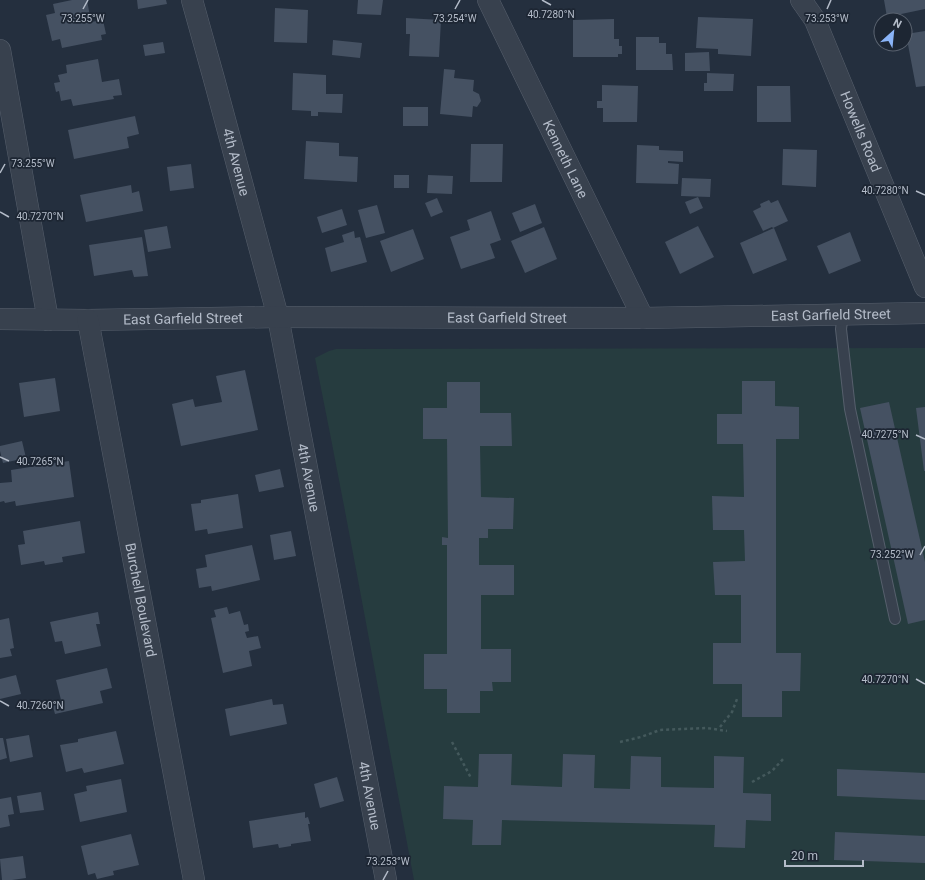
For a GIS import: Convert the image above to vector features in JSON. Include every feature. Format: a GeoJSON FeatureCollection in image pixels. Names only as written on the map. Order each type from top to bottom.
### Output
{"type":"FeatureCollection","features":[{"type":"Feature","properties":{"kind":"street","name":"4th Avenue"},"geometry":{"type":"LineString","coordinates":[[192,0],[278,317],[386,880]]}},
{"type":"Feature","properties":{"kind":"street","name":"Kenneth Lane"},"geometry":{"type":"LineString","coordinates":[[488,0],[643,318]]}},
{"type":"Feature","properties":{"kind":"street","name":"Howells Road"},"geometry":{"type":"LineString","coordinates":[[801,0],[815,20],[925,287]]}},
{"type":"Feature","properties":{"kind":"street"},"geometry":{"type":"LineString","coordinates":[[0,50],[48,320]]}},
{"type":"Feature","properties":{"kind":"street","name":"East Garfield Street"},"geometry":{"type":"LineString","coordinates":[[0,319],[88,320],[278,317],[643,318],[925,313]]}},
{"type":"Feature","properties":{"kind":"street","name":"Burchell Boulevard"},"geometry":{"type":"LineString","coordinates":[[88,320],[194,880]]}},
{"type":"Feature","properties":{"kind":"lane"},"geometry":{"type":"LineString","coordinates":[[843,314],[842,329],[850,409],[895,620]]}},
{"type":"Feature","properties":{"kind":"path"},"geometry":{"type":"LineString","coordinates":[[720,727],[732,712],[737,699]]}},
{"type":"Feature","properties":{"kind":"path"},"geometry":{"type":"LineString","coordinates":[[620,742],[641,737],[660,730],[707,728],[727,731]]}},
{"type":"Feature","properties":{"kind":"path"},"geometry":{"type":"LineString","coordinates":[[452,742],[471,778]]}},
{"type":"Feature","properties":{"kind":"path"},"geometry":{"type":"LineString","coordinates":[[752,782],[772,771],[785,757]]}},
{"type":"Feature","properties":{"kind":"green space"},"geometry":{"type":"Polygon","coordinates":[[[925,348],[925,880],[414,880],[315,358],[336,349],[925,348]]]}},
{"type":"Feature","properties":{"kind":"building"},"geometry":{"type":"Polygon","coordinates":[[[72,0],[87,0],[91,22],[103,20],[106,34],[101,35],[102,40],[62,48],[60,39],[52,41],[46,15],[55,13],[53,4],[72,0]]]}},
{"type":"Feature","properties":{"kind":"building"},"geometry":{"type":"Polygon","coordinates":[[[137,0],[166,0],[167,4],[138,9],[137,0]]]}},
{"type":"Feature","properties":{"kind":"building"},"geometry":{"type":"Polygon","coordinates":[[[358,0],[383,0],[381,15],[357,14],[358,0]]]}},
{"type":"Feature","properties":{"kind":"building"},"geometry":{"type":"Polygon","coordinates":[[[884,0],[925,0],[925,9],[911,12],[886,12],[884,0]]]}},
{"type":"Feature","properties":{"kind":"building"},"geometry":{"type":"Polygon","coordinates":[[[275,8],[308,10],[307,43],[274,42],[275,8]]]}},
{"type":"Feature","properties":{"kind":"building"},"geometry":{"type":"Polygon","coordinates":[[[698,17],[753,19],[751,56],[718,54],[718,49],[696,48],[698,17]]]}},
{"type":"Feature","properties":{"kind":"building"},"geometry":{"type":"Polygon","coordinates":[[[406,18],[441,20],[439,57],[409,56],[410,34],[406,34],[406,18]]]}},
{"type":"Feature","properties":{"kind":"building"},"geometry":{"type":"Polygon","coordinates":[[[614,19],[614,39],[619,39],[619,46],[622,46],[622,54],[618,54],[618,57],[573,57],[573,20],[614,19]]]}},
{"type":"Feature","properties":{"kind":"building"},"geometry":{"type":"Polygon","coordinates":[[[925,31],[925,86],[916,87],[909,52],[913,52],[913,33],[925,31]]]}},
{"type":"Feature","properties":{"kind":"building"},"geometry":{"type":"Polygon","coordinates":[[[636,37],[659,37],[659,43],[666,43],[666,54],[672,54],[673,70],[636,70],[636,37]]]}},
{"type":"Feature","properties":{"kind":"building"},"geometry":{"type":"Polygon","coordinates":[[[333,40],[362,43],[360,58],[332,55],[333,40]]]}},
{"type":"Feature","properties":{"kind":"building"},"geometry":{"type":"Polygon","coordinates":[[[163,42],[165,53],[145,56],[143,45],[163,42]]]}},
{"type":"Feature","properties":{"kind":"building"},"geometry":{"type":"Polygon","coordinates":[[[709,52],[710,71],[685,71],[685,53],[709,52]]]}},
{"type":"Feature","properties":{"kind":"building"},"geometry":{"type":"Polygon","coordinates":[[[98,59],[102,82],[119,79],[122,95],[113,96],[114,99],[73,106],[71,99],[61,101],[59,91],[56,92],[54,83],[60,82],[58,75],[67,73],[66,65],[98,59]]]}},
{"type":"Feature","properties":{"kind":"building"},"geometry":{"type":"Polygon","coordinates":[[[444,69],[455,70],[454,78],[474,80],[473,91],[479,94],[481,101],[477,107],[473,106],[472,117],[440,114],[444,69]]]}},
{"type":"Feature","properties":{"kind":"building"},"geometry":{"type":"Polygon","coordinates":[[[293,73],[326,75],[326,94],[343,94],[342,113],[318,112],[318,116],[311,116],[311,111],[292,110],[293,73]]]}},
{"type":"Feature","properties":{"kind":"building"},"geometry":{"type":"Polygon","coordinates":[[[707,73],[734,74],[733,91],[704,91],[704,83],[707,83],[707,73]]]}},
{"type":"Feature","properties":{"kind":"building"},"geometry":{"type":"Polygon","coordinates":[[[602,85],[638,86],[637,122],[603,122],[603,108],[597,108],[597,101],[602,101],[602,85]]]}},
{"type":"Feature","properties":{"kind":"building"},"geometry":{"type":"Polygon","coordinates":[[[757,86],[790,86],[791,122],[757,122],[757,86]]]}},
{"type":"Feature","properties":{"kind":"building"},"geometry":{"type":"Polygon","coordinates":[[[403,107],[428,107],[428,126],[403,126],[403,107]]]}},
{"type":"Feature","properties":{"kind":"building"},"geometry":{"type":"Polygon","coordinates":[[[135,116],[139,134],[127,137],[129,148],[74,159],[68,130],[135,116]]]}},
{"type":"Feature","properties":{"kind":"building"},"geometry":{"type":"Polygon","coordinates":[[[306,141],[339,143],[339,156],[358,157],[357,182],[304,179],[306,141]]]}},
{"type":"Feature","properties":{"kind":"building"},"geometry":{"type":"Polygon","coordinates":[[[471,144],[503,144],[502,182],[470,182],[471,144]]]}},
{"type":"Feature","properties":{"kind":"building"},"geometry":{"type":"Polygon","coordinates":[[[637,145],[659,146],[659,150],[683,151],[683,162],[668,161],[668,163],[679,164],[678,184],[636,183],[637,145]]]}},
{"type":"Feature","properties":{"kind":"building"},"geometry":{"type":"Polygon","coordinates":[[[783,149],[817,150],[816,187],[782,185],[783,149]]]}},
{"type":"Feature","properties":{"kind":"building"},"geometry":{"type":"Polygon","coordinates":[[[191,164],[194,188],[170,191],[167,167],[191,164]]]}},
{"type":"Feature","properties":{"kind":"building"},"geometry":{"type":"Polygon","coordinates":[[[394,175],[409,175],[409,188],[394,188],[394,175]]]}},
{"type":"Feature","properties":{"kind":"building"},"geometry":{"type":"Polygon","coordinates":[[[428,175],[453,176],[452,194],[427,193],[428,175]]]}},
{"type":"Feature","properties":{"kind":"building"},"geometry":{"type":"Polygon","coordinates":[[[682,178],[711,179],[710,197],[681,196],[682,178]]]}},
{"type":"Feature","properties":{"kind":"building"},"geometry":{"type":"Polygon","coordinates":[[[131,185],[132,193],[139,191],[143,211],[86,222],[80,195],[131,185]]]}},
{"type":"Feature","properties":{"kind":"building"},"geometry":{"type":"Polygon","coordinates":[[[698,197],[703,208],[690,214],[685,202],[698,197]]]}},
{"type":"Feature","properties":{"kind":"building"},"geometry":{"type":"Polygon","coordinates":[[[437,198],[443,212],[431,217],[425,203],[437,198]]]}},
{"type":"Feature","properties":{"kind":"building"},"geometry":{"type":"Polygon","coordinates":[[[769,200],[771,203],[778,200],[788,221],[763,231],[753,211],[761,207],[760,204],[769,200]]]}},
{"type":"Feature","properties":{"kind":"building"},"geometry":{"type":"Polygon","coordinates":[[[535,204],[542,223],[520,232],[512,213],[535,204]]]}},
{"type":"Feature","properties":{"kind":"building"},"geometry":{"type":"Polygon","coordinates":[[[377,205],[385,233],[366,238],[358,210],[377,205]]]}},
{"type":"Feature","properties":{"kind":"building"},"geometry":{"type":"Polygon","coordinates":[[[342,209],[347,225],[322,233],[317,217],[342,209]]]}},
{"type":"Feature","properties":{"kind":"building"},"geometry":{"type":"Polygon","coordinates":[[[491,211],[501,240],[490,244],[495,258],[461,269],[450,237],[470,230],[467,220],[491,211]]]}},
{"type":"Feature","properties":{"kind":"building"},"geometry":{"type":"Polygon","coordinates":[[[167,226],[171,248],[148,252],[144,230],[167,226]]]}},
{"type":"Feature","properties":{"kind":"building"},"geometry":{"type":"Polygon","coordinates":[[[698,226],[714,257],[680,274],[665,242],[698,226]]]}},
{"type":"Feature","properties":{"kind":"building"},"geometry":{"type":"Polygon","coordinates":[[[544,227],[557,259],[525,273],[511,241],[544,227]]]}},
{"type":"Feature","properties":{"kind":"building"},"geometry":{"type":"Polygon","coordinates":[[[774,228],[787,260],[753,274],[740,243],[774,228]]]}},
{"type":"Feature","properties":{"kind":"building"},"geometry":{"type":"Polygon","coordinates":[[[413,229],[424,259],[391,272],[380,241],[413,229]]]}},
{"type":"Feature","properties":{"kind":"building"},"geometry":{"type":"Polygon","coordinates":[[[354,231],[355,238],[360,237],[367,262],[331,272],[325,248],[344,242],[342,235],[354,231]]]}},
{"type":"Feature","properties":{"kind":"building"},"geometry":{"type":"Polygon","coordinates":[[[850,232],[861,261],[829,274],[817,246],[850,232]]]}},
{"type":"Feature","properties":{"kind":"building"},"geometry":{"type":"Polygon","coordinates":[[[142,237],[148,276],[134,277],[132,270],[94,276],[89,245],[142,237]]]}},
{"type":"Feature","properties":{"kind":"building"},"geometry":{"type":"Polygon","coordinates":[[[245,370],[258,430],[181,446],[172,404],[193,399],[195,407],[222,402],[216,376],[245,370]]]}},
{"type":"Feature","properties":{"kind":"building"},"geometry":{"type":"Polygon","coordinates":[[[55,378],[60,411],[24,417],[19,383],[55,378]]]}},
{"type":"Feature","properties":{"kind":"building"},"geometry":{"type":"Polygon","coordinates":[[[742,381],[775,381],[775,406],[799,407],[799,439],[776,439],[776,653],[801,653],[800,691],[782,691],[782,717],[742,717],[742,684],[713,684],[713,643],[741,643],[741,595],[715,595],[713,562],[745,561],[744,530],[713,530],[712,496],[744,497],[743,444],[717,444],[717,414],[742,414],[742,381]]]}},
{"type":"Feature","properties":{"kind":"building"},"geometry":{"type":"Polygon","coordinates":[[[447,382],[480,382],[480,413],[511,413],[512,446],[480,446],[481,497],[514,498],[513,529],[488,529],[488,538],[479,538],[479,565],[514,565],[514,595],[481,595],[481,649],[511,649],[511,682],[492,682],[493,691],[480,691],[480,713],[447,713],[447,689],[424,689],[424,654],[447,654],[447,545],[442,545],[442,537],[448,538],[447,439],[423,439],[423,408],[447,408],[447,382]]]}},
{"type":"Feature","properties":{"kind":"building"},"geometry":{"type":"Polygon","coordinates":[[[889,402],[925,562],[925,620],[908,624],[860,408],[889,402]]]}},
{"type":"Feature","properties":{"kind":"building"},"geometry":{"type":"Polygon","coordinates":[[[925,407],[925,471],[924,471],[916,408],[925,407]]]}},
{"type":"Feature","properties":{"kind":"building"},"geometry":{"type":"Polygon","coordinates":[[[22,441],[26,458],[3,463],[0,446],[22,441]]]}},
{"type":"Feature","properties":{"kind":"building"},"geometry":{"type":"Polygon","coordinates":[[[69,461],[74,497],[16,506],[15,501],[5,503],[4,501],[0,502],[0,483],[12,482],[11,470],[69,461]]]}},
{"type":"Feature","properties":{"kind":"building"},"geometry":{"type":"Polygon","coordinates":[[[280,469],[284,487],[259,492],[255,475],[280,469]]]}},
{"type":"Feature","properties":{"kind":"building"},"geometry":{"type":"Polygon","coordinates":[[[238,494],[243,528],[208,534],[207,529],[195,531],[191,504],[201,503],[201,500],[238,494]]]}},
{"type":"Feature","properties":{"kind":"building"},"geometry":{"type":"Polygon","coordinates":[[[80,521],[85,553],[62,557],[63,562],[45,565],[44,561],[21,565],[18,545],[25,544],[23,531],[80,521]]]}},
{"type":"Feature","properties":{"kind":"building"},"geometry":{"type":"Polygon","coordinates":[[[291,531],[296,556],[274,560],[270,535],[291,531]]]}},
{"type":"Feature","properties":{"kind":"building"},"geometry":{"type":"Polygon","coordinates":[[[252,545],[260,580],[212,591],[211,586],[199,588],[196,569],[207,567],[205,555],[252,545]]]}},
{"type":"Feature","properties":{"kind":"building"},"geometry":{"type":"Polygon","coordinates":[[[227,607],[229,614],[240,611],[244,625],[248,624],[249,631],[245,632],[247,638],[258,636],[261,648],[249,651],[252,666],[223,673],[211,618],[216,617],[214,610],[227,607]]]}},
{"type":"Feature","properties":{"kind":"building"},"geometry":{"type":"Polygon","coordinates":[[[98,612],[100,624],[96,624],[101,646],[65,654],[62,641],[55,642],[50,622],[98,612]]]}},
{"type":"Feature","properties":{"kind":"building"},"geometry":{"type":"Polygon","coordinates":[[[9,618],[14,648],[10,649],[12,656],[0,658],[0,620],[9,618]]]}},
{"type":"Feature","properties":{"kind":"building"},"geometry":{"type":"Polygon","coordinates":[[[107,668],[112,688],[100,691],[103,703],[55,714],[52,703],[61,700],[56,680],[107,668]]]}},
{"type":"Feature","properties":{"kind":"building"},"geometry":{"type":"Polygon","coordinates":[[[16,675],[21,694],[0,699],[0,679],[16,675]]]}},
{"type":"Feature","properties":{"kind":"building"},"geometry":{"type":"Polygon","coordinates":[[[272,699],[273,705],[283,704],[287,724],[230,736],[225,709],[272,699]]]}},
{"type":"Feature","properties":{"kind":"building"},"geometry":{"type":"Polygon","coordinates":[[[116,731],[124,764],[84,773],[82,768],[66,772],[60,745],[78,742],[78,739],[116,731]]]}},
{"type":"Feature","properties":{"kind":"building"},"geometry":{"type":"Polygon","coordinates":[[[29,735],[33,757],[10,762],[6,739],[29,735]]]}},
{"type":"Feature","properties":{"kind":"building"},"geometry":{"type":"Polygon","coordinates":[[[0,738],[3,738],[7,758],[0,760],[0,738]]]}},
{"type":"Feature","properties":{"kind":"building"},"geometry":{"type":"Polygon","coordinates":[[[479,754],[512,754],[511,785],[562,787],[563,754],[595,755],[594,788],[630,789],[631,756],[661,757],[661,787],[714,788],[714,756],[744,757],[743,793],[771,794],[771,821],[746,820],[745,848],[714,847],[715,825],[502,820],[501,845],[472,845],[473,820],[443,819],[444,786],[478,787],[479,754]]]}},
{"type":"Feature","properties":{"kind":"building"},"geometry":{"type":"Polygon","coordinates":[[[837,769],[925,773],[925,800],[837,796],[837,769]]]}},
{"type":"Feature","properties":{"kind":"building"},"geometry":{"type":"Polygon","coordinates":[[[337,777],[344,801],[320,808],[314,784],[337,777]]]}},
{"type":"Feature","properties":{"kind":"building"},"geometry":{"type":"Polygon","coordinates":[[[121,779],[127,812],[80,822],[74,794],[87,791],[86,786],[121,779]]]}},
{"type":"Feature","properties":{"kind":"building"},"geometry":{"type":"Polygon","coordinates":[[[41,792],[44,810],[20,813],[17,796],[41,792]]]}},
{"type":"Feature","properties":{"kind":"building"},"geometry":{"type":"Polygon","coordinates":[[[11,797],[14,814],[8,815],[10,826],[0,828],[0,799],[11,797]]]}},
{"type":"Feature","properties":{"kind":"building"},"geometry":{"type":"Polygon","coordinates":[[[305,812],[305,818],[308,817],[310,824],[308,824],[311,841],[291,844],[291,846],[279,848],[278,844],[253,848],[249,821],[305,812]]]}},
{"type":"Feature","properties":{"kind":"building"},"geometry":{"type":"Polygon","coordinates":[[[835,832],[925,836],[925,863],[834,860],[835,832]]]}},
{"type":"Feature","properties":{"kind":"building"},"geometry":{"type":"Polygon","coordinates":[[[131,834],[139,865],[113,871],[114,875],[97,879],[95,873],[88,875],[81,846],[131,834]]]}},
{"type":"Feature","properties":{"kind":"building"},"geometry":{"type":"Polygon","coordinates":[[[23,856],[26,878],[2,880],[0,859],[23,856]]]}}]}
